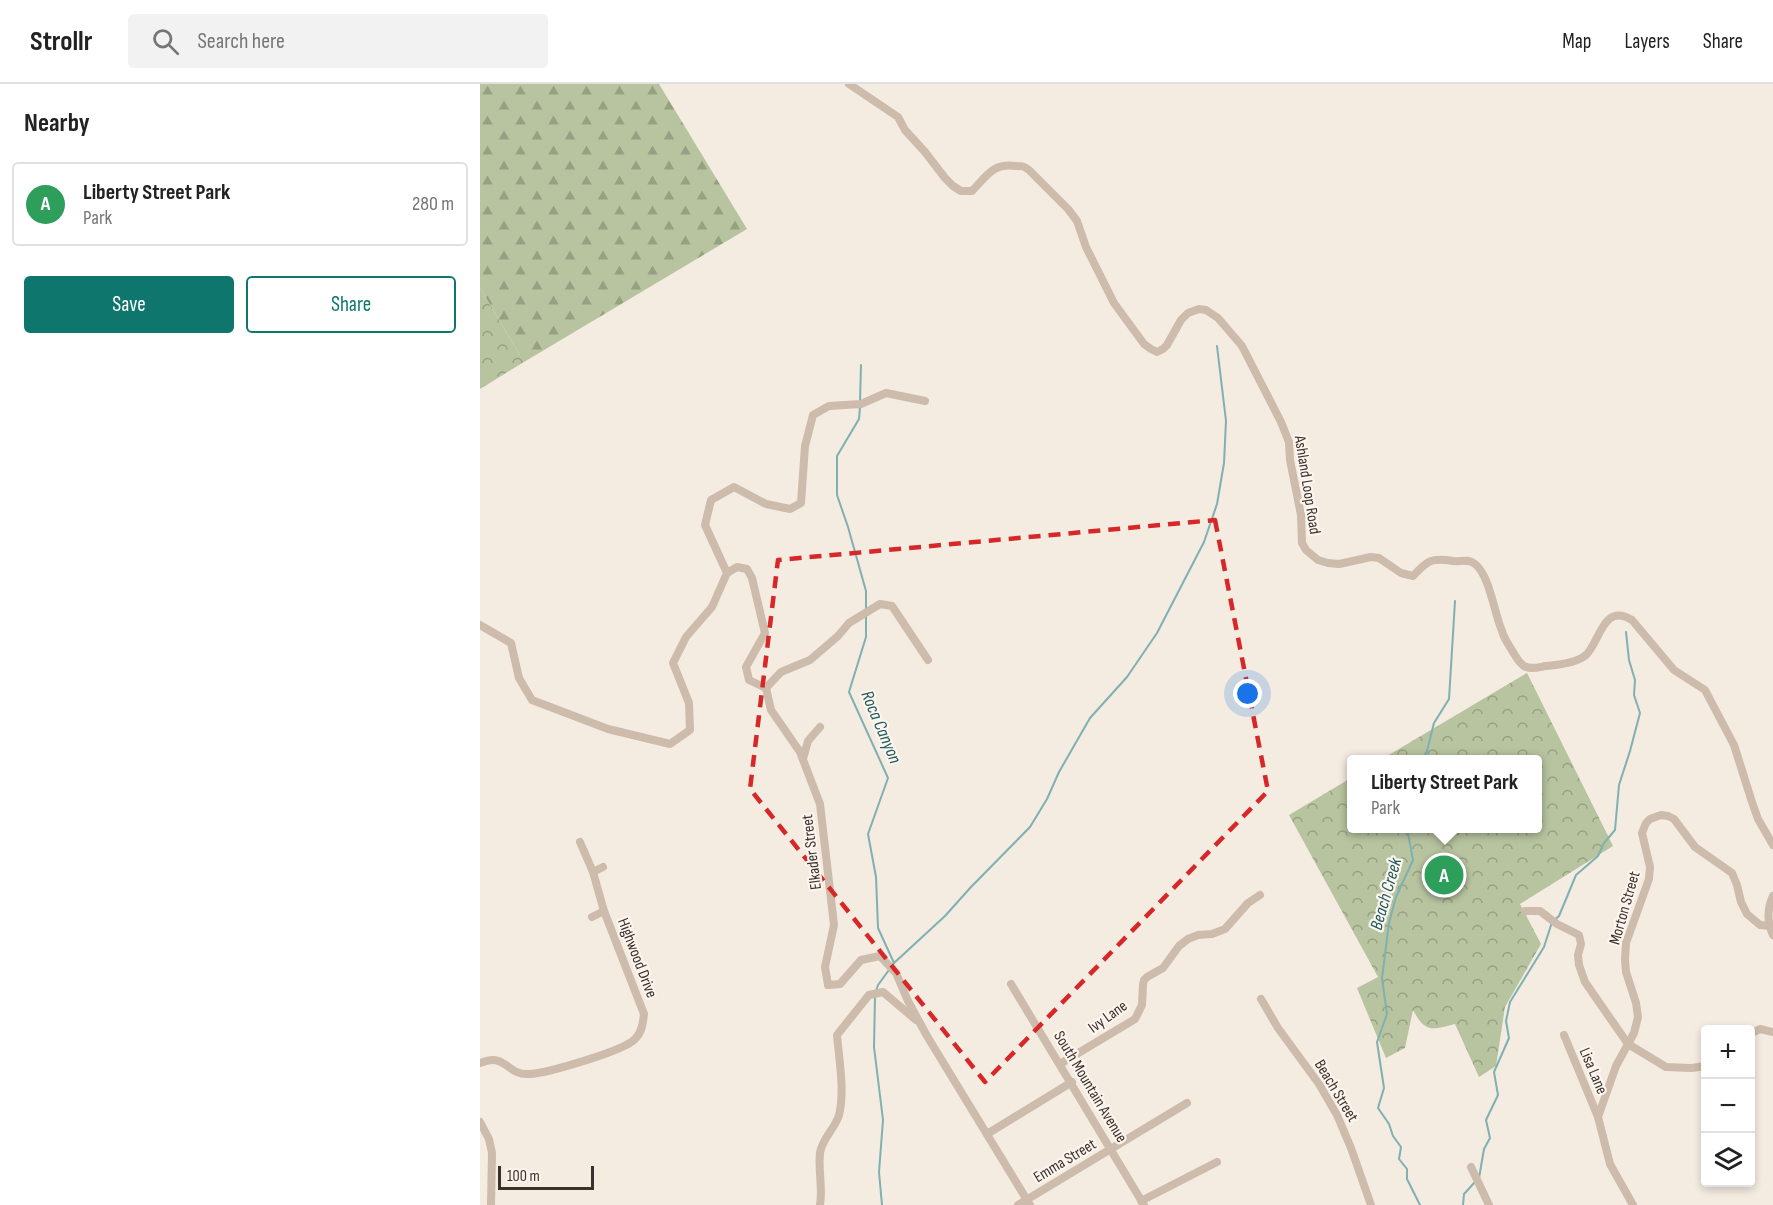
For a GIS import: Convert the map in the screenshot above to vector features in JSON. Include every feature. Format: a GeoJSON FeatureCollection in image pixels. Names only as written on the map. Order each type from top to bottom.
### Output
{"type":"FeatureCollection","features":[{"type":"Feature","properties":{"kind":"street","name":"Ashland Loop Road"},"geometry":{"type":"LineString","coordinates":[[849,84],[898,117],[905,130],[945,178],[961,191],[972,191],[988,173],[1002,165],[1024,166],[1029,170],[1074,216],[1086,247],[1114,303],[1151,350],[1157,352],[1163,349],[1181,320],[1188,314],[1199,309],[1206,310],[1218,318],[1242,346],[1281,422],[1289,442],[1290,460],[1301,516],[1302,543],[1318,560],[1339,564],[1371,557],[1378,558],[1410,576],[1413,576],[1423,564],[1432,560],[1474,562],[1483,574],[1502,633],[1508,644],[1524,666],[1532,668],[1577,660],[1585,656],[1596,642],[1604,623],[1610,618],[1620,615],[1632,620],[1674,670],[1705,690],[1734,745],[1755,810],[1773,845]]}},
{"type":"Feature","properties":{"kind":"street"},"geometry":{"type":"LineString","coordinates":[[480,625],[511,643],[519,678],[532,700],[608,729],[670,744],[690,730],[689,703],[673,663],[686,637],[712,607],[727,573],[705,525],[711,500],[734,487],[766,504],[790,509],[801,503],[805,446],[813,415],[829,406],[861,404],[886,393],[925,402]]}},
{"type":"Feature","properties":{"kind":"street","name":"Elkader Street"},"geometry":{"type":"LineString","coordinates":[[727,573],[737,567],[747,569],[752,578],[765,633],[746,667],[749,680],[766,688],[771,710],[800,752],[820,804],[834,925],[825,967],[828,985],[840,984],[861,960],[880,956],[896,973],[920,1023],[1029,1202]]}},
{"type":"Feature","properties":{"kind":"street"},"geometry":{"type":"LineString","coordinates":[[766,688],[782,672],[810,660],[838,636],[849,623],[880,604],[892,606],[928,660]]}},
{"type":"Feature","properties":{"kind":"street"},"geometry":{"type":"LineString","coordinates":[[803,760],[808,741],[820,727]]}},
{"type":"Feature","properties":{"kind":"street","name":"Morton Street"},"geometry":{"type":"LineString","coordinates":[[1599,1117],[1617,1066],[1634,1034],[1638,1017],[1625,966],[1626,943],[1649,879],[1650,867],[1642,833],[1646,823],[1661,815],[1674,819],[1695,847],[1732,873],[1747,914],[1760,925],[1770,926]]}},
{"type":"Feature","properties":{"kind":"street","name":"Highwood Drive"},"geometry":{"type":"LineString","coordinates":[[480,1064],[491,1059],[502,1062],[516,1073],[530,1074],[596,1057],[635,1040],[642,1028],[644,1014],[580,842]]}},
{"type":"Feature","properties":{"kind":"street"},"geometry":{"type":"LineString","coordinates":[[593,872],[603,867]]}},
{"type":"Feature","properties":{"kind":"street","name":"Ivy Lane"},"geometry":{"type":"LineString","coordinates":[[1060,1064],[1135,1019],[1142,1005],[1143,985],[1147,977],[1163,968],[1179,946],[1188,939],[1225,929],[1248,903],[1260,895]]}},
{"type":"Feature","properties":{"kind":"street"},"geometry":{"type":"LineString","coordinates":[[1773,896],[1768,908],[1773,935]]}},
{"type":"Feature","properties":{"kind":"street"},"geometry":{"type":"LineString","coordinates":[[592,917],[604,911]]}},
{"type":"Feature","properties":{"kind":"street"},"geometry":{"type":"LineString","coordinates":[[1525,911],[1540,911],[1557,924],[1579,934],[1581,944],[1578,955],[1579,965],[1585,982],[1628,1044],[1666,1067],[1701,1067]]}},
{"type":"Feature","properties":{"kind":"street","name":"South Mountain Avenue"},"geometry":{"type":"LineString","coordinates":[[1011,984],[1072,1082],[1142,1203]]}},
{"type":"Feature","properties":{"kind":"street"},"geometry":{"type":"LineString","coordinates":[[819,1205],[820,1152],[824,1140],[836,1122],[841,1104],[837,1035],[871,995],[883,992],[920,1023]]}},
{"type":"Feature","properties":{"kind":"street","name":"Beach Street"},"geometry":{"type":"LineString","coordinates":[[1260,999],[1319,1084],[1337,1115],[1371,1205]]}},
{"type":"Feature","properties":{"kind":"street"},"geometry":{"type":"LineString","coordinates":[[1755,1032],[1760,1029],[1773,1032]]}},
{"type":"Feature","properties":{"kind":"street","name":"Lisa Lane"},"geometry":{"type":"LineString","coordinates":[[1564,1035],[1599,1117]]}},
{"type":"Feature","properties":{"kind":"street"},"geometry":{"type":"LineString","coordinates":[[987,1134],[1072,1082]]}},
{"type":"Feature","properties":{"kind":"street","name":"Emma Street"},"geometry":{"type":"LineString","coordinates":[[1018,1205],[1029,1202],[1187,1103]]}},
{"type":"Feature","properties":{"kind":"street"},"geometry":{"type":"LineString","coordinates":[[1599,1117],[1610,1164],[1633,1205]]}},
{"type":"Feature","properties":{"kind":"street"},"geometry":{"type":"LineString","coordinates":[[480,1122],[489,1139],[492,1153],[491,1205]]}},
{"type":"Feature","properties":{"kind":"street"},"geometry":{"type":"LineString","coordinates":[[1142,1203],[1217,1162]]}},
{"type":"Feature","properties":{"kind":"street"},"geometry":{"type":"LineString","coordinates":[[1471,1167],[1489,1205]]}},
{"type":"Feature","properties":{"kind":"highlighted area"},"geometry":{"type":"Polygon","coordinates":[[[1215,520],[1268,791],[985,1082],[750,789],[778,560],[1215,520]]]}},
{"type":"Feature","properties":{"kind":"green space"},"geometry":{"type":"Polygon","coordinates":[[[480,84],[659,84],[747,229],[524,362],[480,288],[480,84]]]}},
{"type":"Feature","properties":{"kind":"green space"},"geometry":{"type":"Polygon","coordinates":[[[480,288],[524,362],[480,389],[480,288]]]}},
{"type":"Feature","properties":{"kind":"green space"},"geometry":{"type":"Polygon","coordinates":[[[1527,673],[1613,846],[1520,904],[1541,944],[1505,1007],[1496,1066],[1479,1077],[1455,1024],[1430,1028],[1421,1023],[1413,1010],[1405,1048],[1386,1058],[1357,988],[1378,977],[1289,815],[1347,780],[1347,833],[1542,833],[1542,755],[1389,755],[1527,673]]]}},
{"type":"Feature","properties":{"kind":"waterway"},"geometry":{"type":"LineString","coordinates":[[894,963],[945,916],[1030,827],[1090,718],[1127,677],[1157,633],[1204,542],[1217,504],[1224,463],[1226,421],[1217,346]]}},
{"type":"Feature","properties":{"kind":"waterway","name":"Roca Canyon"},"geometry":{"type":"LineString","coordinates":[[860,402],[861,365]]}},
{"type":"Feature","properties":{"kind":"waterway","name":"Roca Canyon"},"geometry":{"type":"LineString","coordinates":[[860,407],[859,419],[837,456],[837,495],[866,591],[866,610]]}},
{"type":"Feature","properties":{"kind":"waterway","name":"Beach Creek"},"geometry":{"type":"LineString","coordinates":[[1425,755],[1434,723],[1449,699],[1455,601]]}},
{"type":"Feature","properties":{"kind":"waterway","name":"Roca Canyon"},"geometry":{"type":"LineString","coordinates":[[866,616],[866,637],[849,692],[888,778],[868,834],[876,877],[878,928],[894,963],[876,991]]}},
{"type":"Feature","properties":{"kind":"waterway"},"geometry":{"type":"LineString","coordinates":[[1479,1178],[1484,1149],[1490,1138],[1486,1120],[1498,1095],[1494,1072],[1509,1038],[1506,1021],[1510,1002],[1544,947],[1552,922],[1559,916],[1576,875],[1598,856],[1604,843],[1615,830],[1619,785],[1640,713],[1634,695],[1635,680],[1629,660],[1626,632]]}},
{"type":"Feature","properties":{"kind":"waterway","name":"Beach Creek"},"geometry":{"type":"LineString","coordinates":[[1408,833],[1413,860],[1396,897],[1389,923],[1382,978],[1387,1014],[1377,1042],[1384,1088],[1378,1108],[1401,1147],[1399,1159],[1407,1169],[1407,1179],[1420,1205]]}},
{"type":"Feature","properties":{"kind":"waterway","name":"Roca Canyon"},"geometry":{"type":"LineString","coordinates":[[875,997],[874,1047],[883,1120],[879,1172],[882,1205]]}},
{"type":"Feature","properties":{"kind":"waterway"},"geometry":{"type":"LineString","coordinates":[[1463,1205],[1464,1194],[1475,1182]]}},
{"type":"Feature","properties":{"kind":"place","name":"Liberty Street Park"},"geometry":{"type":"Point","coordinates":[1444,875]}}]}
